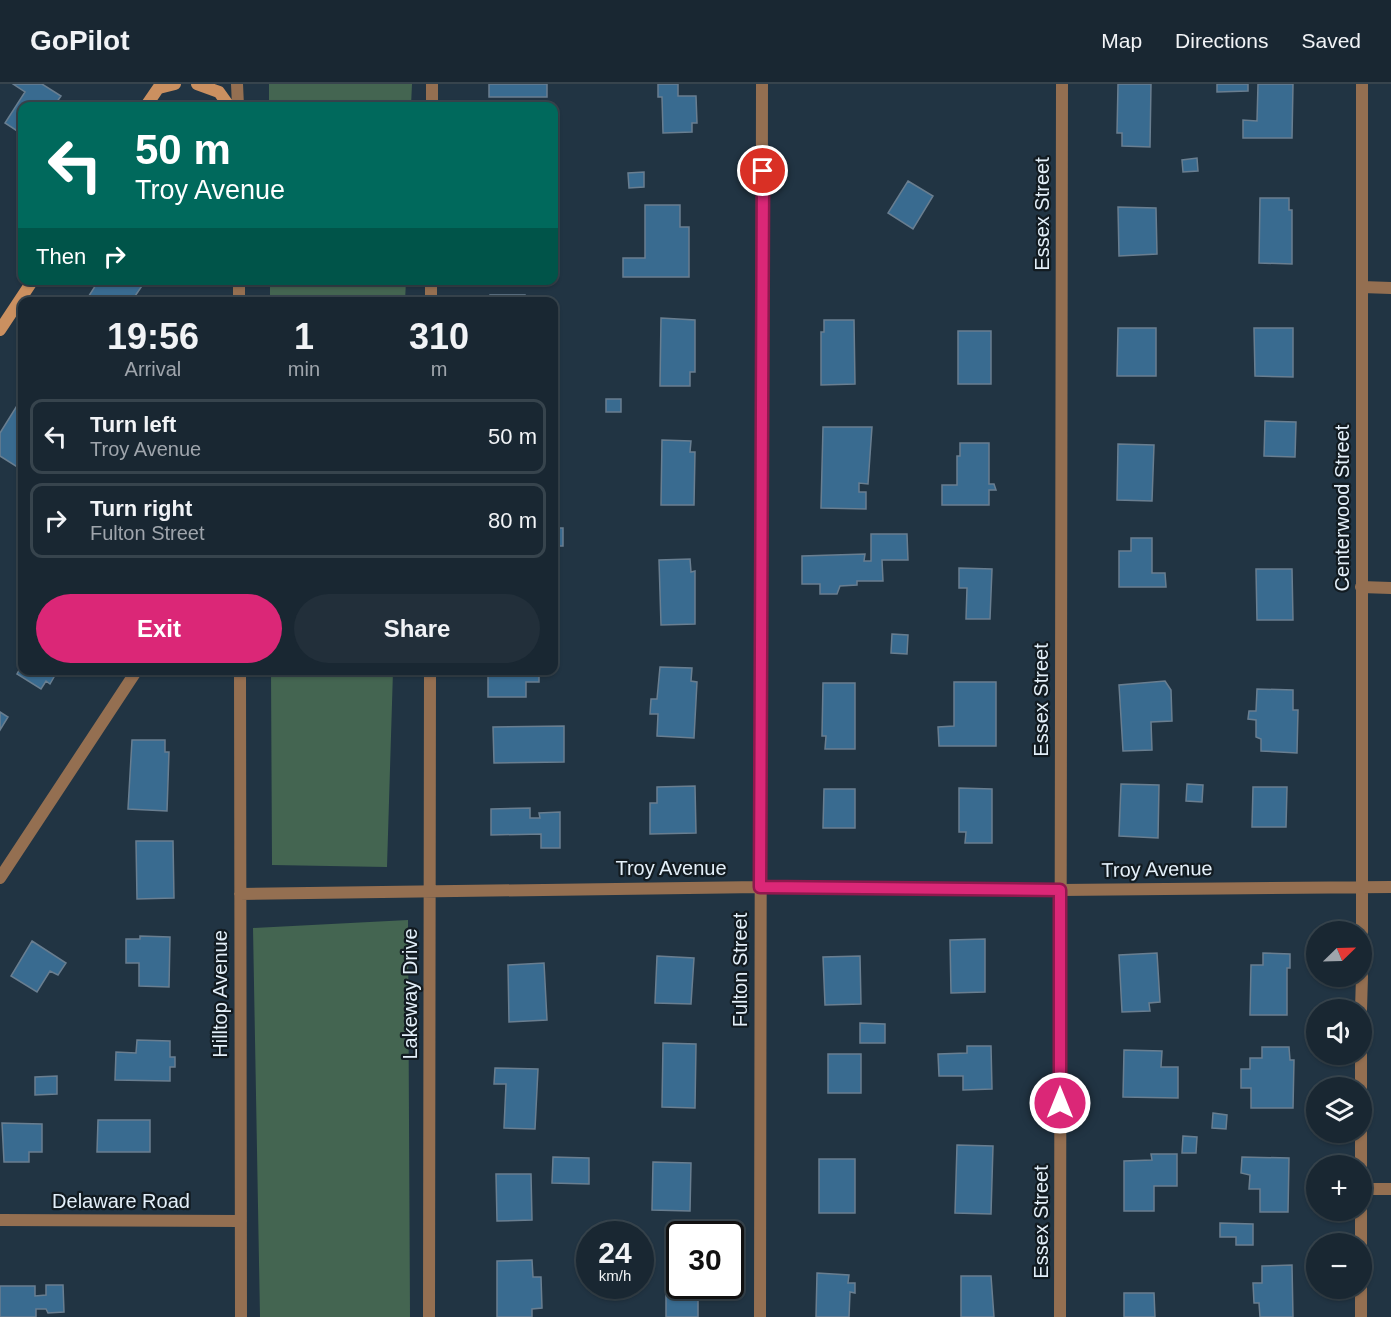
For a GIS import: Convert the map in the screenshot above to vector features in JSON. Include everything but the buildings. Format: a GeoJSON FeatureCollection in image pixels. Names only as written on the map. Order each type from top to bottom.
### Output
{"type":"FeatureCollection","features":[{"type":"Feature","properties":{"kind":"main road"},"geometry":{"type":"LineString","coordinates":[[149,102],[160,86],[175,84]]}},
{"type":"Feature","properties":{"kind":"main road"},"geometry":{"type":"LineString","coordinates":[[197,84],[219,92],[226,102]]}},
{"type":"Feature","properties":{"kind":"main road"},"geometry":{"type":"LineString","coordinates":[[0,330],[18,303]]}},
{"type":"Feature","properties":{"kind":"street"},"geometry":{"type":"LineString","coordinates":[[237,84],[238,102]]}},
{"type":"Feature","properties":{"kind":"street"},"geometry":{"type":"LineString","coordinates":[[432,84],[432,102]]}},
{"type":"Feature","properties":{"kind":"street","name":"Fulton Street"},"geometry":{"type":"LineString","coordinates":[[760,1317],[762,84]]}},
{"type":"Feature","properties":{"kind":"street","name":"Essex Street"},"geometry":{"type":"LineString","coordinates":[[1060,1317],[1062,84]]}},
{"type":"Feature","properties":{"kind":"street","name":"Centerwood Street"},"geometry":{"type":"LineString","coordinates":[[1362,84],[1362,921]]}},
{"type":"Feature","properties":{"kind":"street"},"geometry":{"type":"LineString","coordinates":[[1362,287],[1391,288]]}},
{"type":"Feature","properties":{"kind":"street"},"geometry":{"type":"LineString","coordinates":[[1361,588],[1391,588]]}},
{"type":"Feature","properties":{"kind":"street"},"geometry":{"type":"LineString","coordinates":[[0,878],[134,675]]}},
{"type":"Feature","properties":{"kind":"street","name":"Hilltop Avenue"},"geometry":{"type":"LineString","coordinates":[[240,675],[241,1317]]}},
{"type":"Feature","properties":{"kind":"street","name":"Lakeway Drive"},"geometry":{"type":"LineString","coordinates":[[429,1317],[430,675]]}},
{"type":"Feature","properties":{"kind":"street","name":"Troy Avenue"},"geometry":{"type":"LineString","coordinates":[[240,894],[760,887],[1060,890],[1391,887]]}},
{"type":"Feature","properties":{"kind":"street"},"geometry":{"type":"LineString","coordinates":[[1372,1189],[1391,1189]]}},
{"type":"Feature","properties":{"kind":"street","name":"Delaware Road"},"geometry":{"type":"LineString","coordinates":[[0,1220],[241,1221]]}},
{"type":"Feature","properties":{"kind":"street"},"geometry":{"type":"LineString","coordinates":[[1361,1299],[1361,1317]]}},
{"type":"Feature","properties":{"kind":"green space"},"geometry":{"type":"Polygon","coordinates":[[[269,84],[412,84],[411,102],[269,102],[269,84]]]}},
{"type":"Feature","properties":{"kind":"green space"},"geometry":{"type":"Polygon","coordinates":[[[270,285],[406,285],[405,297],[270,297],[270,285]]]}},
{"type":"Feature","properties":{"kind":"green space"},"geometry":{"type":"Polygon","coordinates":[[[271,675],[393,675],[387,867],[272,865],[271,675]]]}},
{"type":"Feature","properties":{"kind":"green space"},"geometry":{"type":"Polygon","coordinates":[[[408,920],[410,1317],[260,1317],[253,928],[408,920]]]}},
{"type":"Feature","properties":{"kind":"route"},"geometry":{"type":"LineString","coordinates":[[763,171],[760,887],[1060,890],[1060,1103]]}}]}
